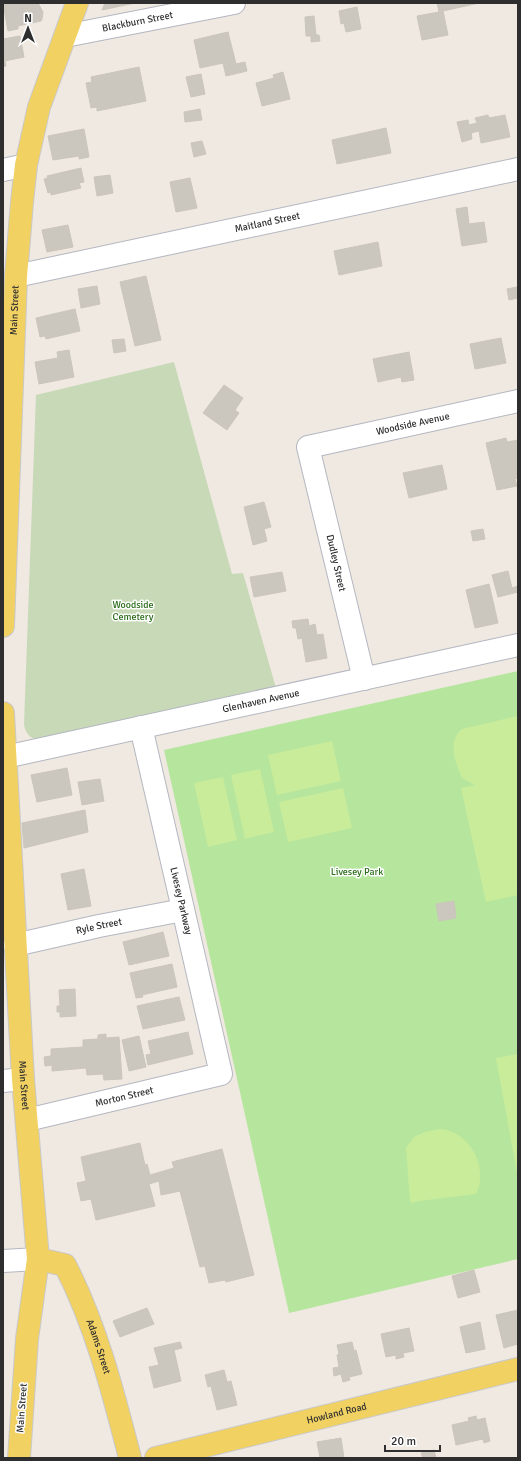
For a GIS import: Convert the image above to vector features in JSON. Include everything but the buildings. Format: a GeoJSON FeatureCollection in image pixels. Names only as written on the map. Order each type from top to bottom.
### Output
{"type":"FeatureCollection","features":[{"type":"Feature","properties":{"kind":"main road","name":"Main Street"},"geometry":{"type":"LineString","coordinates":[[3,626],[9,312],[16,276],[26,165],[39,107],[77,3]]}},
{"type":"Feature","properties":{"kind":"main road","name":"Main Street"},"geometry":{"type":"LineString","coordinates":[[3,712],[8,890],[15,945],[13,1080],[27,1120],[38,1259],[27,1338],[19,1458]]}},
{"type":"Feature","properties":{"kind":"main road","name":"Adams Street"},"geometry":{"type":"LineString","coordinates":[[38,1259],[65,1265],[78,1291],[110,1384],[130,1458]]}},
{"type":"Feature","properties":{"kind":"main road","name":"Howland Road"},"geometry":{"type":"LineString","coordinates":[[156,1458],[518,1369]]}},
{"type":"Feature","properties":{"kind":"street","name":"Blackburn Street"},"geometry":{"type":"LineString","coordinates":[[65,36],[234,3]]}},
{"type":"Feature","properties":{"kind":"street"},"geometry":{"type":"LineString","coordinates":[[3,170],[26,165]]}},
{"type":"Feature","properties":{"kind":"street","name":"Maitland Street"},"geometry":{"type":"LineString","coordinates":[[16,276],[518,169]]}},
{"type":"Feature","properties":{"kind":"street","name":"Woodside Avenue"},"geometry":{"type":"LineString","coordinates":[[308,447],[518,401]]}},
{"type":"Feature","properties":{"kind":"street","name":"Dudley Street"},"geometry":{"type":"LineString","coordinates":[[308,447],[364,679]]}},
{"type":"Feature","properties":{"kind":"street","name":"Glenhaven Avenue"},"geometry":{"type":"LineString","coordinates":[[5,757],[518,645]]}},
{"type":"Feature","properties":{"kind":"street","name":"Livesey Parkway"},"geometry":{"type":"LineString","coordinates":[[141,728],[221,1074]]}},
{"type":"Feature","properties":{"kind":"street","name":"Ryle Street"},"geometry":{"type":"LineString","coordinates":[[15,945],[99,926],[183,910]]}},
{"type":"Feature","properties":{"kind":"street","name":"Morton Street"},"geometry":{"type":"LineString","coordinates":[[27,1120],[221,1074]]}},
{"type":"Feature","properties":{"kind":"street"},"geometry":{"type":"LineString","coordinates":[[3,1261],[38,1259]]}},
{"type":"Feature","properties":{"kind":"green space","name":"Woodside Cemetery"},"geometry":{"type":"Polygon","coordinates":[[[174,362],[232,574],[243,573],[276,688],[38,740],[32,738],[25,730],[24,724],[36,395],[174,362]]]}},
{"type":"Feature","properties":{"kind":"green space","name":"Livesey Park"},"geometry":{"type":"Polygon","coordinates":[[[518,671],[518,1259],[289,1313],[164,750],[518,671]]]}},
{"type":"Feature","properties":{"kind":"green space"},"geometry":{"type":"Polygon","coordinates":[[[518,716],[518,895],[486,902],[461,788],[475,785],[462,778],[455,759],[455,739],[457,734],[462,729],[518,716]]]}},
{"type":"Feature","properties":{"kind":"green space"},"geometry":{"type":"Polygon","coordinates":[[[332,741],[341,781],[277,795],[268,755],[332,741]]]}},
{"type":"Feature","properties":{"kind":"green space"},"geometry":{"type":"Polygon","coordinates":[[[260,769],[274,832],[245,839],[231,775],[260,769]]]}},
{"type":"Feature","properties":{"kind":"green space"},"geometry":{"type":"Polygon","coordinates":[[[223,777],[237,840],[208,847],[194,783],[223,777]]]}},
{"type":"Feature","properties":{"kind":"green space"},"geometry":{"type":"Polygon","coordinates":[[[343,788],[352,828],[288,842],[279,802],[343,788]]]}},
{"type":"Feature","properties":{"kind":"green space"},"geometry":{"type":"Polygon","coordinates":[[[518,1054],[518,1178],[496,1058],[518,1054]]]}},
{"type":"Feature","properties":{"kind":"green space"},"geometry":{"type":"Polygon","coordinates":[[[440,1129],[457,1134],[464,1139],[475,1153],[480,1170],[480,1181],[476,1194],[412,1203],[410,1201],[406,1148],[414,1137],[425,1132],[440,1129]]]}}]}
